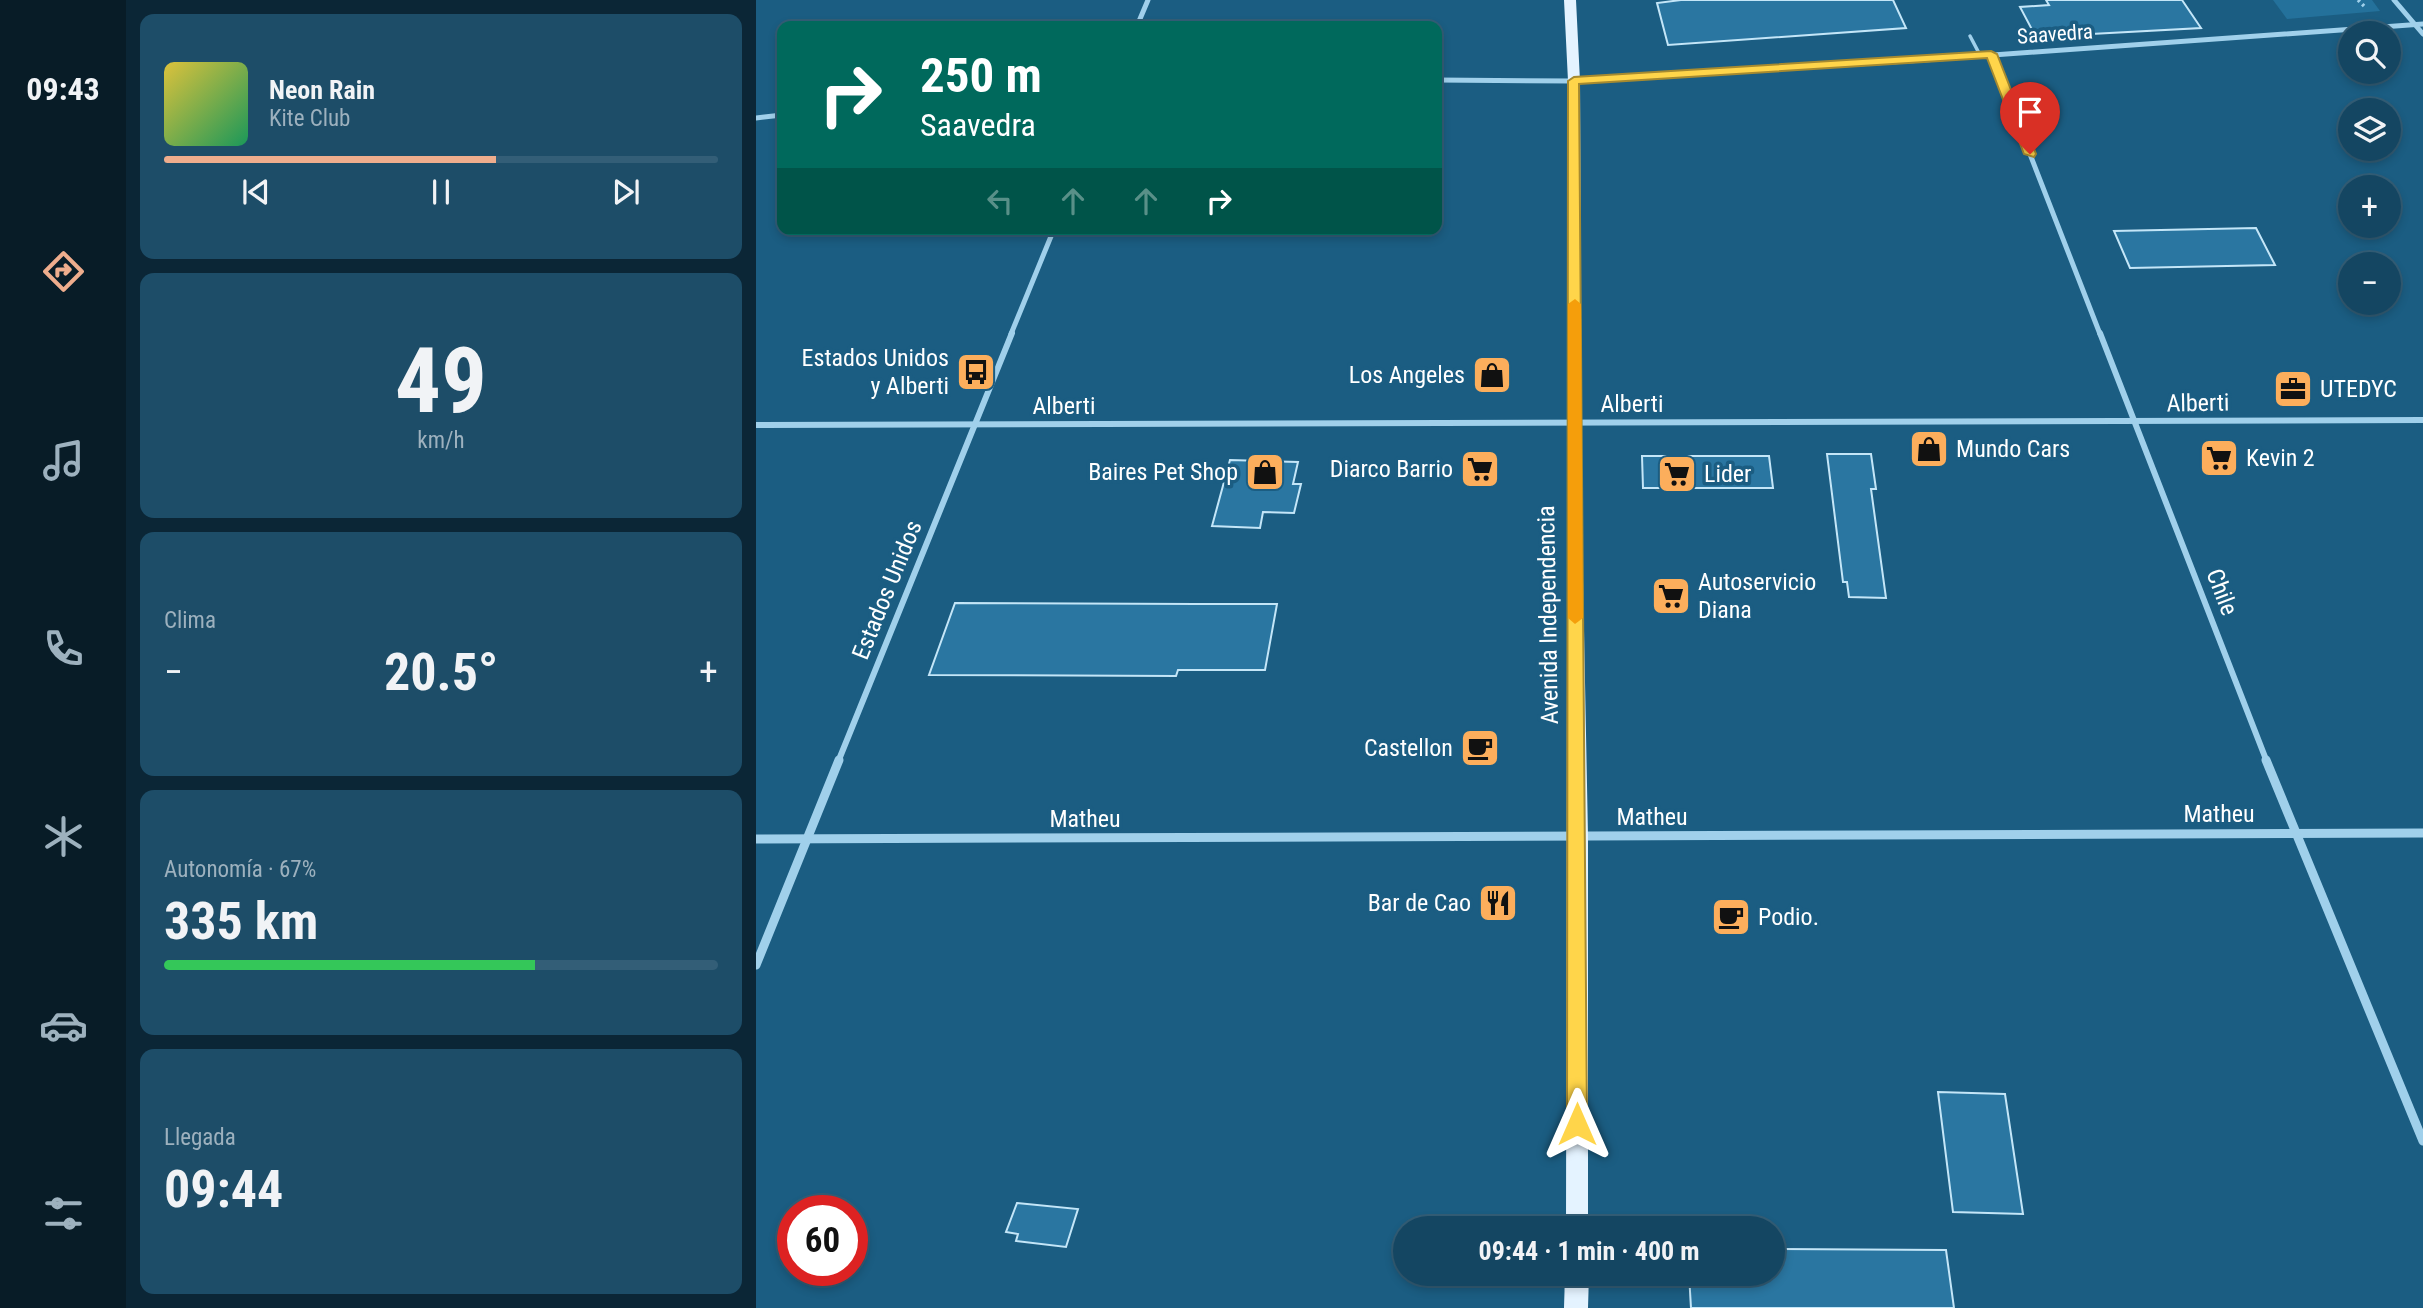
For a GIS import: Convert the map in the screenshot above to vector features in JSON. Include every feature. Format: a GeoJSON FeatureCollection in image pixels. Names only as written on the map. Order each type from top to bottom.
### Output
{"type":"FeatureCollection","features":[{"type":"Feature","properties":{"kind":"main road","name":"Avenida Independencia"},"geometry":{"type":"LineString","coordinates":[[1570,0],[1574,81],[1577,1216]]}},
{"type":"Feature","properties":{"kind":"main road"},"geometry":{"type":"LineString","coordinates":[[1576,1308],[1577,1286]]}},
{"type":"Feature","properties":{"kind":"street"},"geometry":{"type":"LineString","coordinates":[[1139,21],[1148,0]]}},
{"type":"Feature","properties":{"kind":"street"},"geometry":{"type":"LineString","coordinates":[[2394,0],[2423,34]]}},
{"type":"Feature","properties":{"kind":"street","name":"Saavedra"},"geometry":{"type":"LineString","coordinates":[[1442,80],[1574,81],[2423,24]]}},
{"type":"Feature","properties":{"kind":"street","name":"Chile"},"geometry":{"type":"LineString","coordinates":[[1991,54],[2295,833],[2423,1141]]}},
{"type":"Feature","properties":{"kind":"street"},"geometry":{"type":"LineString","coordinates":[[756,118],[777,116]]}},
{"type":"Feature","properties":{"kind":"street","name":"Estados Unidos"},"geometry":{"type":"LineString","coordinates":[[756,965],[1052,235]]}},
{"type":"Feature","properties":{"kind":"street","name":"Alberti"},"geometry":{"type":"LineString","coordinates":[[756,425],[2136,423],[2423,420]]}},
{"type":"Feature","properties":{"kind":"street","name":"Matheu"},"geometry":{"type":"LineString","coordinates":[[756,839],[2423,833]]}},
{"type":"Feature","properties":{"kind":"lane"},"geometry":{"type":"LineString","coordinates":[[1970,36],[1980,55]]}},
{"type":"Feature","properties":{"kind":"shaded area"},"geometry":{"type":"Polygon","coordinates":[[[2273,0],[2372,0],[2380,11],[2287,19],[2273,0]]]}},
{"type":"Feature","properties":{"kind":"building"},"geometry":{"type":"Polygon","coordinates":[[[1681,0],[1893,0],[1906,28],[1668,45],[1657,3],[1681,0]]]}},
{"type":"Feature","properties":{"kind":"building"},"geometry":{"type":"Polygon","coordinates":[[[2046,0],[2182,0],[2201,28],[2036,37],[2020,7],[2049,5],[2046,0]]]}},
{"type":"Feature","properties":{"kind":"building"},"geometry":{"type":"Polygon","coordinates":[[[2256,228],[2275,265],[2130,268],[2114,231],[2256,228]]]}},
{"type":"Feature","properties":{"kind":"building"},"geometry":{"type":"Polygon","coordinates":[[[1827,454],[1871,454],[1876,489],[1871,489],[1886,598],[1849,597],[1847,582],[1843,582],[1827,454]]]}},
{"type":"Feature","properties":{"kind":"building"},"geometry":{"type":"Polygon","coordinates":[[[1642,456],[1769,456],[1773,488],[1643,488],[1642,456]]]}},
{"type":"Feature","properties":{"kind":"building"},"geometry":{"type":"Polygon","coordinates":[[[1230,460],[1298,462],[1293,484],[1301,484],[1294,513],[1263,512],[1260,528],[1212,526],[1230,460]]]}},
{"type":"Feature","properties":{"kind":"building"},"geometry":{"type":"Polygon","coordinates":[[[955,603],[1277,604],[1265,670],[1178,670],[1176,676],[929,675],[955,603]]]}},
{"type":"Feature","properties":{"kind":"building"},"geometry":{"type":"Polygon","coordinates":[[[1938,1092],[2005,1094],[2023,1214],[1953,1212],[1938,1092]]]}},
{"type":"Feature","properties":{"kind":"building"},"geometry":{"type":"Polygon","coordinates":[[[1017,1203],[1078,1209],[1066,1247],[1016,1241],[1018,1234],[1006,1232],[1017,1203]]]}},
{"type":"Feature","properties":{"kind":"building"},"geometry":{"type":"Polygon","coordinates":[[[1785,1249],[1946,1250],[1954,1308],[1691,1308],[1690,1286],[1785,1286],[1785,1249]]]}},
{"type":"Feature","properties":{"kind":"slow traffic"},"geometry":{"type":"LineString","coordinates":[[1575,304],[1575,618]]}},
{"type":"Feature","properties":{"kind":"place","name":"Estados Unidos y Alberti"},"geometry":{"type":"Point","coordinates":[976,372]}},
{"type":"Feature","properties":{"kind":"place","name":"Los Angeles"},"geometry":{"type":"Point","coordinates":[1492,375]}},
{"type":"Feature","properties":{"kind":"place","name":"UTEDYC"},"geometry":{"type":"Point","coordinates":[2293,389]}},
{"type":"Feature","properties":{"kind":"place","name":"Mundo Cars"},"geometry":{"type":"Point","coordinates":[1929,449]}},
{"type":"Feature","properties":{"kind":"place","name":"Kevin 2"},"geometry":{"type":"Point","coordinates":[2219,458]}},
{"type":"Feature","properties":{"kind":"place","name":"Diarco Barrio"},"geometry":{"type":"Point","coordinates":[1480,469]}},
{"type":"Feature","properties":{"kind":"place","name":"Baires Pet Shop"},"geometry":{"type":"Point","coordinates":[1265,472]}},
{"type":"Feature","properties":{"kind":"place","name":"Lider"},"geometry":{"type":"Point","coordinates":[1677,474]}},
{"type":"Feature","properties":{"kind":"place","name":"Autoservicio Diana"},"geometry":{"type":"Point","coordinates":[1671,596]}},
{"type":"Feature","properties":{"kind":"place","name":"Castellon"},"geometry":{"type":"Point","coordinates":[1480,748]}},
{"type":"Feature","properties":{"kind":"place","name":"Bar de Cao"},"geometry":{"type":"Point","coordinates":[1498,903]}},
{"type":"Feature","properties":{"kind":"place","name":"Podio."},"geometry":{"type":"Point","coordinates":[1731,917]}},
{"type":"Feature","properties":{"kind":"route"},"geometry":{"type":"LineString","coordinates":[[1577,1124],[1574,81],[1991,54],[2030,154]]}}]}
